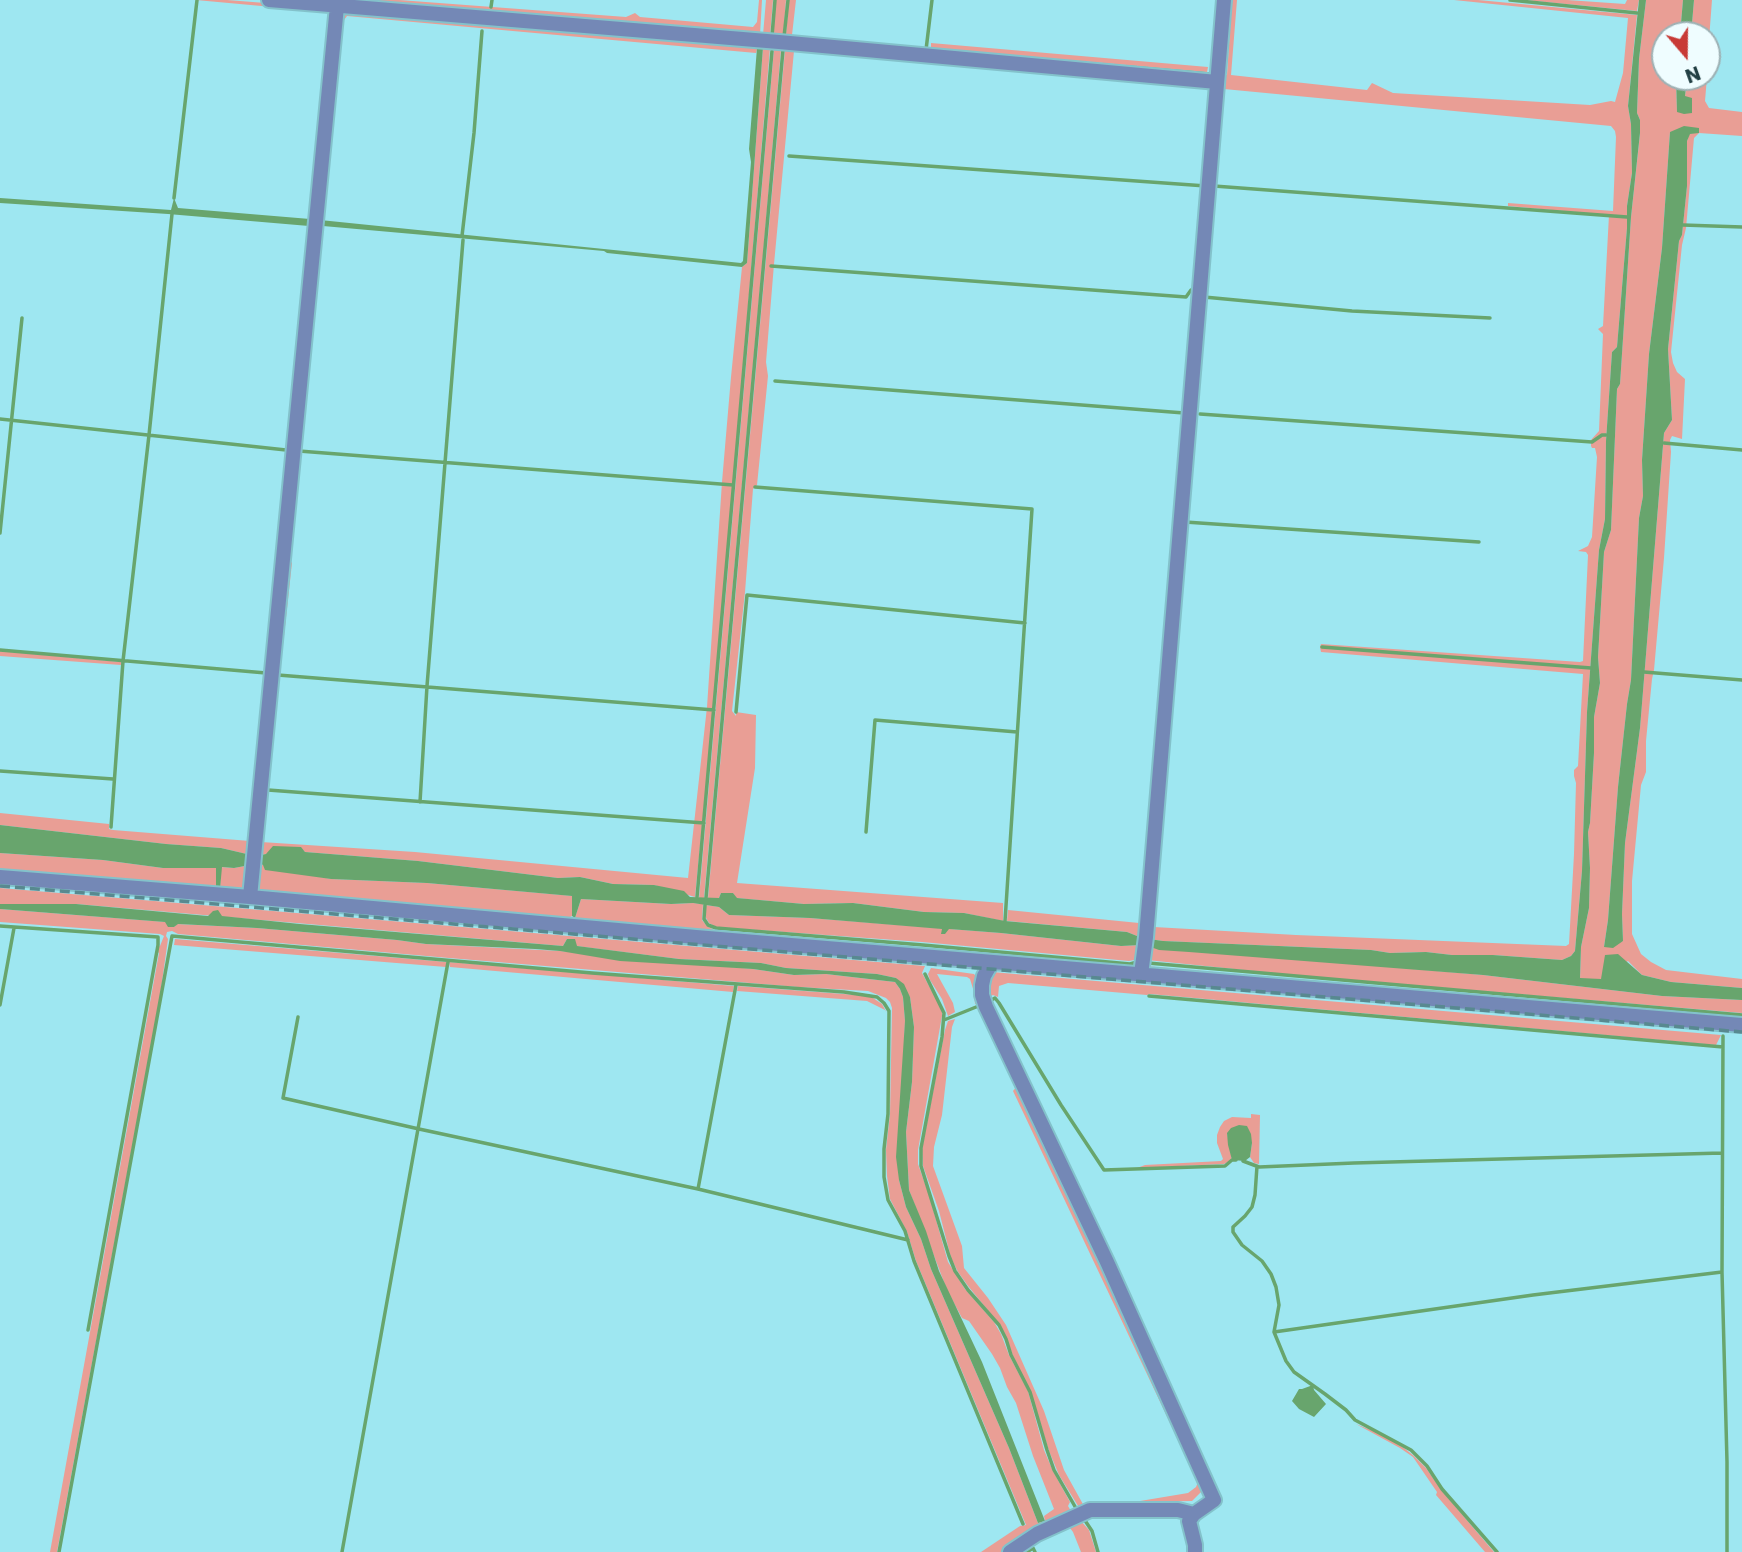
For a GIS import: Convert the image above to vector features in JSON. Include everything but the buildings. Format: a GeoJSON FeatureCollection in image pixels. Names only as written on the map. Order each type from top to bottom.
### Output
{"type":"FeatureCollection","features":[{"type":"Feature","properties":{"kind":"street"},"geometry":{"type":"LineString","coordinates":[[268,0],[779,42],[1217,82]]}},
{"type":"Feature","properties":{"kind":"street"},"geometry":{"type":"LineString","coordinates":[[1142,974],[1224,0]]}},
{"type":"Feature","properties":{"kind":"street"},"geometry":{"type":"LineString","coordinates":[[250,897],[337,6]]}},
{"type":"Feature","properties":{"kind":"street"},"geometry":{"type":"LineString","coordinates":[[0,877],[1742,1025]]}},
{"type":"Feature","properties":{"kind":"street"},"geometry":{"type":"LineString","coordinates":[[992,962],[982,985],[986,1007],[1113,1275],[1214,1500],[1194,1514],[1189,1521],[1195,1552]]}},
{"type":"Feature","properties":{"kind":"street"},"geometry":{"type":"LineString","coordinates":[[1010,1552],[1037,1534],[1090,1510],[1178,1510],[1194,1514]]}},
{"type":"Feature","properties":{"kind":"shaded area"},"geometry":{"type":"Polygon","coordinates":[[[196,0],[227,0],[329,8],[327,12],[196,0]]]}},
{"type":"Feature","properties":{"kind":"shaded area"},"geometry":{"type":"Polygon","coordinates":[[[348,0],[399,0],[626,17],[635,13],[640,17],[753,27],[757,22],[759,0],[762,0],[760,35],[348,0]]]}},
{"type":"Feature","properties":{"kind":"shaded area"},"geometry":{"type":"Polygon","coordinates":[[[766,0],[773,0],[770,36],[763,35],[766,0]]]}},
{"type":"Feature","properties":{"kind":"shaded area"},"geometry":{"type":"Polygon","coordinates":[[[776,0],[786,0],[783,38],[773,37],[776,0]]]}},
{"type":"Feature","properties":{"kind":"shaded area"},"geometry":{"type":"Polygon","coordinates":[[[789,0],[796,0],[792,35],[786,34],[789,0]]]}},
{"type":"Feature","properties":{"kind":"shaded area"},"geometry":{"type":"Polygon","coordinates":[[[1232,0],[1237,0],[1231,75],[1367,90],[1372,83],[1393,93],[1590,105],[1615,102],[1623,73],[1628,18],[1454,0],[1637,15],[1628,106],[1632,173],[1627,206],[1617,347],[1612,352],[1606,441],[1605,519],[1599,550],[1587,712],[1582,871],[1575,951],[1562,960],[1149,939],[1154,927],[1296,935],[1569,944],[1574,854],[1574,770],[1578,766],[1583,674],[1321,652],[1320,647],[1321,644],[1583,661],[1588,555],[1578,551],[1588,546],[1592,537],[1597,457],[1591,440],[1599,431],[1603,334],[1598,329],[1603,326],[1609,215],[1508,206],[1508,203],[1613,211],[1615,131],[1611,126],[1224,89],[1232,0]]]}},
{"type":"Feature","properties":{"kind":"shaded area"},"geometry":{"type":"Polygon","coordinates":[[[1525,0],[1625,4],[1627,0],[1639,0],[1637,11],[1525,0]]]}},
{"type":"Feature","properties":{"kind":"shaded area"},"geometry":{"type":"Polygon","coordinates":[[[1639,0],[1646,0],[1639,59],[1637,113],[1640,133],[1631,217],[1620,384],[1617,389],[1611,530],[1604,552],[1598,657],[1600,683],[1594,717],[1588,832],[1589,908],[1581,947],[1580,978],[1601,979],[1605,955],[1618,954],[1642,975],[1671,982],[1742,988],[1742,1000],[1662,996],[1483,975],[1159,950],[1148,946],[1149,939],[1562,960],[1575,951],[1582,871],[1587,712],[1599,550],[1605,519],[1606,441],[1612,352],[1617,347],[1627,206],[1632,173],[1628,106],[1639,0]]]}},
{"type":"Feature","properties":{"kind":"shaded area"},"geometry":{"type":"Polygon","coordinates":[[[1646,0],[1683,0],[1681,21],[1651,21],[1651,91],[1676,91],[1677,112],[1686,91],[1706,91],[1705,101],[1709,108],[1742,112],[1742,136],[1699,133],[1694,138],[1671,352],[1677,372],[1685,379],[1682,439],[1672,436],[1670,440],[1664,558],[1646,741],[1646,772],[1641,785],[1632,881],[1632,934],[1641,954],[1666,970],[1742,979],[1742,988],[1671,982],[1642,975],[1628,961],[1601,979],[1580,979],[1581,947],[1589,908],[1588,832],[1594,717],[1600,683],[1598,657],[1604,552],[1611,530],[1617,389],[1620,384],[1631,217],[1640,134],[1637,113],[1639,59],[1646,0]],[[1670,132],[1662,248],[1649,354],[1631,680],[1618,787],[1604,947],[1623,941],[1625,843],[1640,728],[1664,433],[1672,420],[1668,349],[1687,186],[1689,134],[1699,132],[1670,132]]]}},
{"type":"Feature","properties":{"kind":"shaded area"},"geometry":{"type":"Polygon","coordinates":[[[1683,0],[1694,0],[1692,21],[1681,21],[1683,0]]]}},
{"type":"Feature","properties":{"kind":"shaded area"},"geometry":{"type":"Polygon","coordinates":[[[1694,0],[1712,0],[1710,21],[1692,21],[1694,0]]]}},
{"type":"Feature","properties":{"kind":"shaded area"},"geometry":{"type":"Polygon","coordinates":[[[341,12],[758,46],[756,53],[347,16],[344,20],[319,228],[341,12]]]}},
{"type":"Feature","properties":{"kind":"shaded area"},"geometry":{"type":"Polygon","coordinates":[[[931,43],[1208,67],[1207,72],[931,48],[931,43]]]}},
{"type":"Feature","properties":{"kind":"shaded area"},"geometry":{"type":"Polygon","coordinates":[[[758,46],[763,47],[747,263],[742,267],[604,251],[323,226],[319,228],[320,220],[741,263],[758,46]]]}},
{"type":"Feature","properties":{"kind":"shaded area"},"geometry":{"type":"Polygon","coordinates":[[[763,47],[770,48],[695,897],[654,885],[613,884],[580,877],[558,878],[418,861],[305,852],[300,847],[261,855],[261,842],[415,852],[688,878],[707,707],[722,482],[742,267],[747,263],[763,47]]]}},
{"type":"Feature","properties":{"kind":"shaded area"},"geometry":{"type":"Polygon","coordinates":[[[774,49],[781,50],[762,266],[704,898],[699,898],[774,49]]]}},
{"type":"Feature","properties":{"kind":"shaded area"},"geometry":{"type":"Polygon","coordinates":[[[785,50],[794,51],[766,362],[768,376],[757,485],[753,489],[732,711],[736,716],[736,712],[756,715],[755,768],[737,883],[1003,903],[1003,921],[964,913],[924,912],[853,903],[804,904],[736,898],[733,893],[721,893],[719,898],[708,898],[785,50]]]}},
{"type":"Feature","properties":{"kind":"shaded area"},"geometry":{"type":"Polygon","coordinates":[[[1676,91],[1686,91],[1685,96],[1692,98],[1692,113],[1677,112],[1676,91]]]}},
{"type":"Feature","properties":{"kind":"shaded area"},"geometry":{"type":"Polygon","coordinates":[[[1684,126],[1699,128],[1699,133],[1690,134],[1687,141],[1687,186],[1668,349],[1672,420],[1664,433],[1640,728],[1625,843],[1623,941],[1613,948],[1604,947],[1618,787],[1631,680],[1649,354],[1662,248],[1670,132],[1684,126]]]}},
{"type":"Feature","properties":{"kind":"shaded area"},"geometry":{"type":"Polygon","coordinates":[[[0,198],[171,210],[174,198],[178,208],[310,219],[309,226],[0,203],[0,198]]]}},
{"type":"Feature","properties":{"kind":"shaded area"},"geometry":{"type":"Polygon","coordinates":[[[295,452],[301,453],[280,672],[276,671],[295,452]]]}},
{"type":"Feature","properties":{"kind":"shaded area"},"geometry":{"type":"Polygon","coordinates":[[[0,651],[121,662],[121,665],[0,656],[0,651]]]}},
{"type":"Feature","properties":{"kind":"shaded area"},"geometry":{"type":"Polygon","coordinates":[[[0,813],[109,824],[109,829],[113,830],[250,841],[251,855],[221,848],[0,825],[0,813]]]}},
{"type":"Feature","properties":{"kind":"shaded area"},"geometry":{"type":"Polygon","coordinates":[[[0,825],[221,848],[251,855],[250,865],[222,867],[220,889],[216,890],[216,868],[163,868],[103,860],[0,853],[0,825]]]}},
{"type":"Feature","properties":{"kind":"shaded area"},"geometry":{"type":"Polygon","coordinates":[[[273,846],[301,847],[305,852],[418,861],[558,878],[580,877],[613,884],[654,885],[684,891],[690,897],[719,898],[721,893],[733,893],[737,898],[804,904],[853,903],[924,912],[964,913],[1005,921],[1127,932],[1142,938],[1141,945],[1121,946],[949,929],[945,934],[941,934],[942,929],[810,918],[729,915],[719,907],[693,903],[581,899],[575,918],[572,916],[572,896],[427,883],[331,879],[265,870],[259,863],[261,855],[266,854],[273,846]]]}},
{"type":"Feature","properties":{"kind":"shaded area"},"geometry":{"type":"Polygon","coordinates":[[[0,853],[103,860],[163,868],[216,868],[216,890],[0,872],[0,853]]]}},
{"type":"Feature","properties":{"kind":"shaded area"},"geometry":{"type":"Polygon","coordinates":[[[1146,855],[1142,938],[1127,932],[1007,921],[1008,910],[1139,923],[1146,855]]]}},
{"type":"Feature","properties":{"kind":"shaded area"},"geometry":{"type":"Polygon","coordinates":[[[259,863],[331,879],[427,883],[573,896],[572,916],[565,920],[259,891],[256,888],[259,863]]]}},
{"type":"Feature","properties":{"kind":"shaded area"},"geometry":{"type":"Polygon","coordinates":[[[250,865],[244,886],[240,890],[220,889],[221,867],[250,865]]]}},
{"type":"Feature","properties":{"kind":"shaded area"},"geometry":{"type":"Polygon","coordinates":[[[0,888],[925,966],[922,973],[942,1010],[942,1016],[918,1150],[918,1164],[948,1262],[965,1289],[1001,1334],[1028,1391],[1044,1450],[1070,1502],[1068,1506],[1075,1513],[1004,1552],[981,1552],[1020,1526],[1026,1525],[916,1261],[907,1232],[890,1199],[886,1150],[890,1114],[892,1008],[886,998],[868,991],[449,958],[178,934],[172,931],[167,932],[166,936],[168,939],[160,996],[57,1552],[50,1552],[159,953],[156,951],[164,936],[0,922],[0,909],[166,922],[174,927],[177,924],[257,928],[426,944],[560,951],[794,975],[826,974],[895,982],[903,997],[905,1021],[899,1180],[906,1207],[1009,1448],[1038,1523],[1045,1521],[1044,1516],[1054,1509],[1016,1403],[992,1354],[969,1321],[962,1318],[947,1290],[909,1190],[906,1132],[912,1082],[914,1027],[910,997],[896,978],[877,974],[786,968],[761,963],[679,959],[576,946],[574,939],[567,939],[563,946],[76,904],[0,904],[0,888]]]}},
{"type":"Feature","properties":{"kind":"shaded area"},"geometry":{"type":"Polygon","coordinates":[[[581,899],[703,904],[702,920],[716,931],[1136,965],[1132,970],[579,922],[575,918],[581,899]]]}},
{"type":"Feature","properties":{"kind":"shaded area"},"geometry":{"type":"Polygon","coordinates":[[[0,904],[76,904],[208,916],[218,910],[222,916],[563,946],[567,939],[575,939],[577,946],[679,959],[761,963],[786,968],[877,974],[896,978],[904,984],[910,997],[914,1027],[912,1082],[906,1132],[909,1190],[939,1271],[982,1362],[1045,1521],[1038,1523],[1009,1448],[906,1207],[896,1157],[905,1021],[903,997],[895,982],[826,974],[794,975],[753,969],[620,961],[535,949],[426,944],[257,928],[178,924],[168,927],[165,922],[0,909],[0,904]]]}},
{"type":"Feature","properties":{"kind":"shaded area"},"geometry":{"type":"Polygon","coordinates":[[[706,905],[719,907],[729,915],[810,918],[1001,933],[1121,946],[1141,945],[1139,959],[1129,961],[716,927],[706,918],[706,905]]]}},
{"type":"Feature","properties":{"kind":"shaded area"},"geometry":{"type":"Polygon","coordinates":[[[175,939],[447,962],[446,967],[174,945],[175,939]]]}},
{"type":"Feature","properties":{"kind":"shaded area"},"geometry":{"type":"Polygon","coordinates":[[[1148,946],[1483,975],[1662,996],[1742,1000],[1742,1013],[1147,960],[1148,946]]]}},
{"type":"Feature","properties":{"kind":"shaded area"},"geometry":{"type":"Polygon","coordinates":[[[449,962],[734,986],[733,992],[450,967],[449,962]]]}},
{"type":"Feature","properties":{"kind":"shaded area"},"geometry":{"type":"Polygon","coordinates":[[[1145,966],[1742,1018],[1742,1022],[1147,972],[1145,966]]]}},
{"type":"Feature","properties":{"kind":"shaded area"},"geometry":{"type":"Polygon","coordinates":[[[931,968],[974,974],[978,979],[981,1003],[975,1004],[974,992],[967,977],[937,974],[953,1003],[955,1012],[948,1016],[942,999],[930,980],[928,974],[931,968]]]}},
{"type":"Feature","properties":{"kind":"shaded area"},"geometry":{"type":"Polygon","coordinates":[[[992,972],[1721,1035],[1716,1045],[1008,983],[999,986],[998,997],[993,995],[987,998],[992,972]]]}},
{"type":"Feature","properties":{"kind":"shaded area"},"geometry":{"type":"Polygon","coordinates":[[[738,986],[870,996],[882,1004],[887,1013],[867,1001],[737,991],[738,986]]]}},
{"type":"Feature","properties":{"kind":"shaded area"},"geometry":{"type":"Polygon","coordinates":[[[955,1019],[933,1166],[962,1246],[964,1268],[1006,1325],[1044,1411],[1064,1470],[1084,1506],[1080,1509],[1059,1475],[1032,1396],[1005,1334],[958,1272],[951,1258],[939,1211],[923,1166],[922,1149],[945,1030],[948,1021],[955,1019]]]}},
{"type":"Feature","properties":{"kind":"shaded area"},"geometry":{"type":"Polygon","coordinates":[[[1017,1086],[1021,1089],[1094,1241],[1201,1477],[1204,1486],[1192,1501],[1134,1502],[1188,1493],[1198,1482],[1013,1091],[1017,1086]]]}},
{"type":"Feature","properties":{"kind":"shaded area"},"geometry":{"type":"Polygon","coordinates":[[[1251,1114],[1260,1115],[1259,1164],[1254,1163],[1250,1157],[1252,1143],[1227,1133],[1232,1160],[1224,1164],[1137,1168],[1145,1165],[1221,1161],[1223,1159],[1217,1143],[1220,1127],[1232,1117],[1251,1118],[1251,1114]]]}},
{"type":"Feature","properties":{"kind":"shaded area"},"geometry":{"type":"Polygon","coordinates":[[[1239,1125],[1247,1126],[1251,1134],[1250,1157],[1245,1161],[1232,1160],[1228,1145],[1227,1133],[1239,1125]]]}},
{"type":"Feature","properties":{"kind":"shaded area"},"geometry":{"type":"Polygon","coordinates":[[[1313,1385],[1326,1404],[1314,1417],[1299,1409],[1292,1401],[1299,1389],[1313,1385]]]}},
{"type":"Feature","properties":{"kind":"shaded area"},"geometry":{"type":"Polygon","coordinates":[[[1356,1424],[1383,1435],[1414,1456],[1494,1552],[1485,1552],[1436,1495],[1437,1492],[1413,1457],[1356,1424]]]}},
{"type":"Feature","properties":{"kind":"shaded area"},"geometry":{"type":"Polygon","coordinates":[[[1079,1519],[1089,1530],[1096,1552],[1081,1552],[1067,1524],[1079,1519]]]}},
{"type":"Feature","properties":{"kind":"waterway"},"geometry":{"type":"LineString","coordinates":[[174,198],[197,0]]}},
{"type":"Feature","properties":{"kind":"waterway"},"geometry":{"type":"LineString","coordinates":[[491,7],[492,0]]}},
{"type":"Feature","properties":{"kind":"waterway"},"geometry":{"type":"LineString","coordinates":[[772,36],[775,0]]}},
{"type":"Feature","properties":{"kind":"waterway"},"geometry":{"type":"LineString","coordinates":[[787,38],[784,37],[788,0]]}},
{"type":"Feature","properties":{"kind":"waterway"},"geometry":{"type":"LineString","coordinates":[[926,50],[932,0]]}},
{"type":"Feature","properties":{"kind":"waterway"},"geometry":{"type":"LineString","coordinates":[[1510,0],[1637,13]]}},
{"type":"Feature","properties":{"kind":"waterway"},"geometry":{"type":"LineString","coordinates":[[462,236],[482,31]]}},
{"type":"Feature","properties":{"kind":"waterway"},"geometry":{"type":"LineString","coordinates":[[706,898],[783,50]]}},
{"type":"Feature","properties":{"kind":"waterway"},"geometry":{"type":"LineString","coordinates":[[697,897],[772,51]]}},
{"type":"Feature","properties":{"kind":"waterway"},"geometry":{"type":"LineString","coordinates":[[1129,67],[1209,74]]}},
{"type":"Feature","properties":{"kind":"waterway"},"geometry":{"type":"LineString","coordinates":[[789,156],[1206,186]]}},
{"type":"Feature","properties":{"kind":"waterway"},"geometry":{"type":"LineString","coordinates":[[1214,186],[1627,217]]}},
{"type":"Feature","properties":{"kind":"waterway"},"geometry":{"type":"LineString","coordinates":[[111,827],[123,661],[172,214]]}},
{"type":"Feature","properties":{"kind":"waterway"},"geometry":{"type":"LineString","coordinates":[[1683,225],[1742,227]]}},
{"type":"Feature","properties":{"kind":"waterway"},"geometry":{"type":"LineString","coordinates":[[420,802],[463,240]]}},
{"type":"Feature","properties":{"kind":"waterway"},"geometry":{"type":"LineString","coordinates":[[771,266],[1186,297],[1191,290],[1194,291]]}},
{"type":"Feature","properties":{"kind":"waterway"},"geometry":{"type":"LineString","coordinates":[[1204,297],[1352,311],[1490,318]]}},
{"type":"Feature","properties":{"kind":"waterway"},"geometry":{"type":"LineString","coordinates":[[0,533],[22,318]]}},
{"type":"Feature","properties":{"kind":"waterway"},"geometry":{"type":"LineString","coordinates":[[775,381],[1184,413]]}},
{"type":"Feature","properties":{"kind":"waterway"},"geometry":{"type":"LineString","coordinates":[[1200,414],[1592,442],[1606,435]]}},
{"type":"Feature","properties":{"kind":"waterway"},"geometry":{"type":"LineString","coordinates":[[0,419],[286,450]]}},
{"type":"Feature","properties":{"kind":"waterway"},"geometry":{"type":"LineString","coordinates":[[1664,443],[1742,450]]}},
{"type":"Feature","properties":{"kind":"waterway"},"geometry":{"type":"LineString","coordinates":[[299,451],[733,485]]}},
{"type":"Feature","properties":{"kind":"waterway"},"geometry":{"type":"LineString","coordinates":[[755,487],[1032,509],[1005,921]]}},
{"type":"Feature","properties":{"kind":"waterway"},"geometry":{"type":"LineString","coordinates":[[1185,522],[1479,542]]}},
{"type":"Feature","properties":{"kind":"waterway"},"geometry":{"type":"LineString","coordinates":[[736,712],[747,595],[1025,623]]}},
{"type":"Feature","properties":{"kind":"waterway"},"geometry":{"type":"LineString","coordinates":[[1322,647],[1591,668]]}},
{"type":"Feature","properties":{"kind":"waterway"},"geometry":{"type":"LineString","coordinates":[[0,650],[266,673]]}},
{"type":"Feature","properties":{"kind":"waterway"},"geometry":{"type":"LineString","coordinates":[[1644,672],[1742,680]]}},
{"type":"Feature","properties":{"kind":"waterway"},"geometry":{"type":"LineString","coordinates":[[278,675],[714,710]]}},
{"type":"Feature","properties":{"kind":"waterway"},"geometry":{"type":"LineString","coordinates":[[866,832],[875,720],[1017,732]]}},
{"type":"Feature","properties":{"kind":"waterway"},"geometry":{"type":"LineString","coordinates":[[0,771],[113,779]]}},
{"type":"Feature","properties":{"kind":"waterway"},"geometry":{"type":"LineString","coordinates":[[268,790],[704,823]]}},
{"type":"Feature","properties":{"kind":"waterway"},"geometry":{"type":"LineString","coordinates":[[705,905],[704,919],[708,925],[716,928],[1130,964],[1137,962]]}},
{"type":"Feature","properties":{"kind":"waterway"},"geometry":{"type":"LineString","coordinates":[[0,926],[158,937],[88,1330]]}},
{"type":"Feature","properties":{"kind":"waterway"},"geometry":{"type":"LineString","coordinates":[[0,1005],[14,928]]}},
{"type":"Feature","properties":{"kind":"waterway"},"geometry":{"type":"LineString","coordinates":[[59,1552],[172,936],[844,992],[877,997],[889,1011],[888,1114],[884,1149],[884,1177],[888,1200],[905,1231],[914,1261],[1023,1524]]}},
{"type":"Feature","properties":{"kind":"waterway"},"geometry":{"type":"LineString","coordinates":[[342,1552],[448,962]]}},
{"type":"Feature","properties":{"kind":"waterway"},"geometry":{"type":"LineString","coordinates":[[1148,963],[1742,1015]]}},
{"type":"Feature","properties":{"kind":"waterway"},"geometry":{"type":"LineString","coordinates":[[925,974],[944,1013],[921,1148],[921,1166],[955,1271],[999,1325],[1030,1392],[1054,1470],[1077,1510]]}},
{"type":"Feature","properties":{"kind":"waterway"},"geometry":{"type":"LineString","coordinates":[[698,1189],[736,985]]}},
{"type":"Feature","properties":{"kind":"waterway"},"geometry":{"type":"LineString","coordinates":[[1149,996],[1723,1047]]}},
{"type":"Feature","properties":{"kind":"waterway"},"geometry":{"type":"LineString","coordinates":[[988,1002],[995,998],[999,1003],[1104,1170],[1225,1166],[1236,1160]]}},
{"type":"Feature","properties":{"kind":"waterway"},"geometry":{"type":"LineString","coordinates":[[944,1020],[981,1005]]}},
{"type":"Feature","properties":{"kind":"waterway"},"geometry":{"type":"LineString","coordinates":[[298,1017],[283,1098],[698,1189],[908,1240]]}},
{"type":"Feature","properties":{"kind":"waterway"},"geometry":{"type":"LineString","coordinates":[[1723,1036],[1722,1272],[1727,1552]]}},
{"type":"Feature","properties":{"kind":"waterway"},"geometry":{"type":"LineString","coordinates":[[1243,1161],[1259,1167],[1722,1153]]}},
{"type":"Feature","properties":{"kind":"waterway"},"geometry":{"type":"LineString","coordinates":[[1257,1166],[1252,1207],[1233,1227],[1233,1232],[1271,1274],[1279,1305],[1274,1332],[1286,1361],[1294,1372],[1346,1410],[1355,1420],[1411,1450],[1497,1552]]}},
{"type":"Feature","properties":{"kind":"waterway"},"geometry":{"type":"LineString","coordinates":[[1274,1332],[1533,1295],[1722,1272]]}},
{"type":"Feature","properties":{"kind":"waterway"},"geometry":{"type":"LineString","coordinates":[[1082,1516],[1092,1531],[1098,1552]]}},
{"type":"Feature","properties":{"kind":"waterway"},"geometry":{"type":"LineString","coordinates":[[1027,1552],[1033,1548],[1035,1552]]}},
{"type":"Feature","properties":{"kind":"railway"},"geometry":{"type":"LineString","coordinates":[[0,886],[1742,1032]]}}]}
